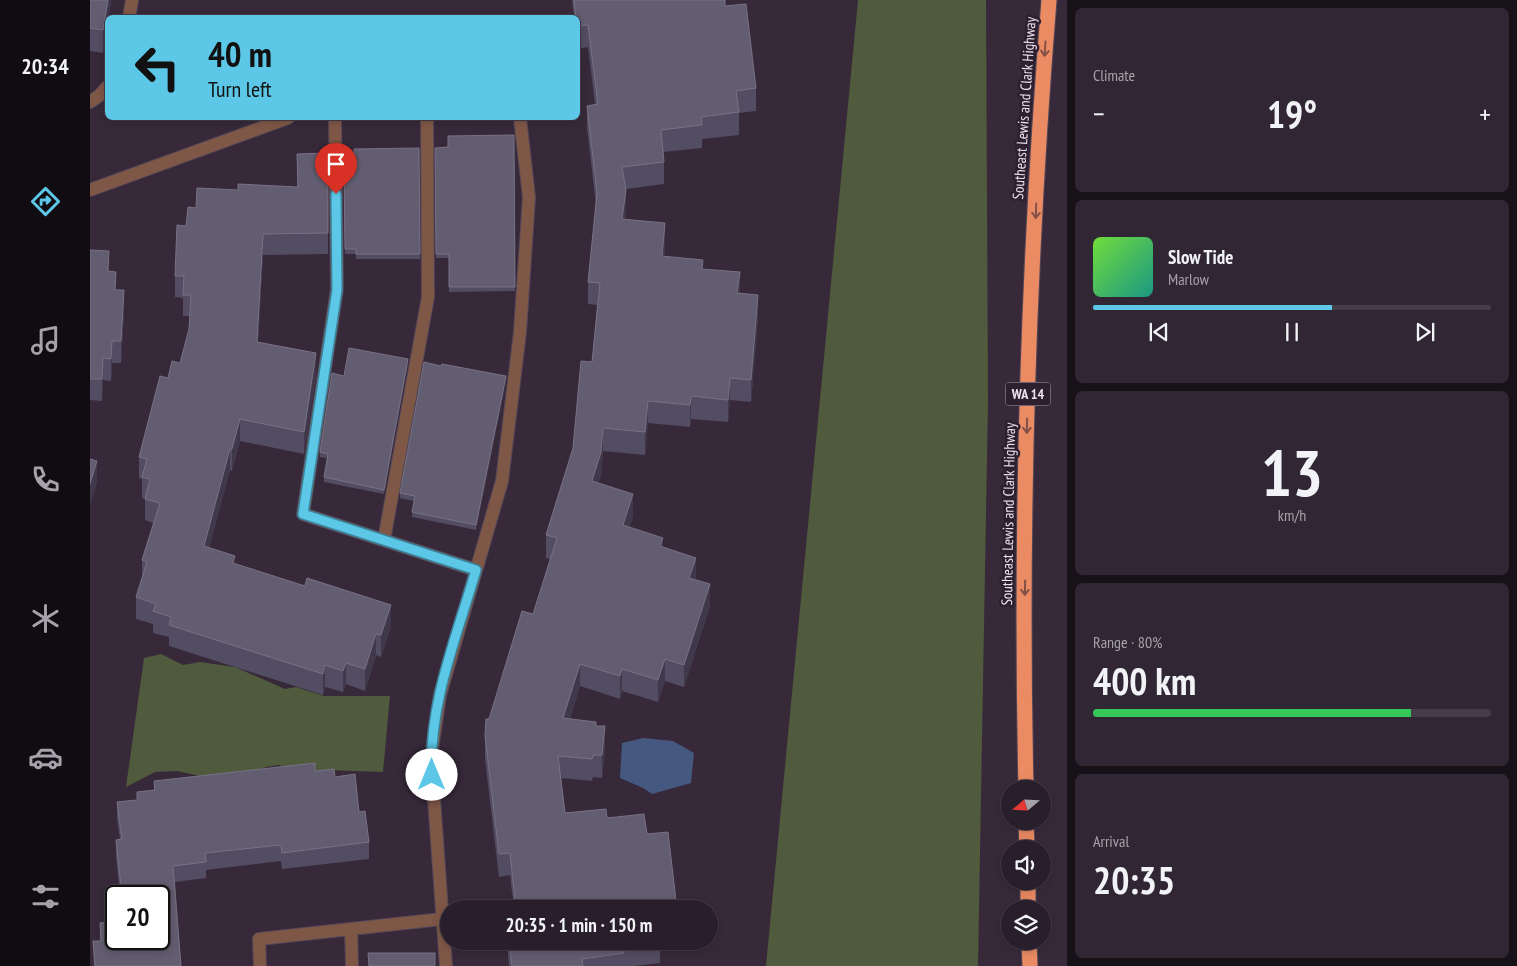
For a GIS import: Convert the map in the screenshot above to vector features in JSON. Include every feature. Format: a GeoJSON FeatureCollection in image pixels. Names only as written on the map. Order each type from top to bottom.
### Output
{"type":"FeatureCollection","features":[{"type":"Feature","properties":{"kind":"highway","name":"Southeast Lewis and Clark Highway"},"geometry":{"type":"LineString","coordinates":[[1026,780],[1023,675],[1028,403],[1040,119],[1049,0]]}},
{"type":"Feature","properties":{"kind":"highway"},"geometry":{"type":"LineString","coordinates":[[1029,950],[1030,966]]}},
{"type":"Feature","properties":{"kind":"lane"},"geometry":{"type":"LineString","coordinates":[[130,15],[132,0]]}},
{"type":"Feature","properties":{"kind":"lane"},"geometry":{"type":"LineString","coordinates":[[90,102],[105,89]]}},
{"type":"Feature","properties":{"kind":"lane"},"geometry":{"type":"LineString","coordinates":[[90,190],[282,120]]}},
{"type":"Feature","properties":{"kind":"lane"},"geometry":{"type":"LineString","coordinates":[[334,120],[337,290],[303,514],[476,570]]}},
{"type":"Feature","properties":{"kind":"lane"},"geometry":{"type":"LineString","coordinates":[[384,540],[428,297],[427,120]]}},
{"type":"Feature","properties":{"kind":"lane"},"geometry":{"type":"LineString","coordinates":[[441,900],[431,757],[440,694],[502,481],[520,332],[529,197],[520,120]]}},
{"type":"Feature","properties":{"kind":"lane"},"geometry":{"type":"LineString","coordinates":[[260,966],[259,939],[440,919]]}},
{"type":"Feature","properties":{"kind":"lane"},"geometry":{"type":"LineString","coordinates":[[351,929],[352,966]]}},
{"type":"Feature","properties":{"kind":"lane"},"geometry":{"type":"LineString","coordinates":[[445,950],[446,966]]}},
{"type":"Feature","properties":{"kind":"green space"},"geometry":{"type":"Polygon","coordinates":[[[858,0],[986,0],[988,401],[978,966],[766,966],[858,0]]]}},
{"type":"Feature","properties":{"kind":"green space"},"geometry":{"type":"Polygon","coordinates":[[[161,654],[183,665],[200,662],[235,667],[285,689],[296,687],[324,696],[390,696],[383,772],[326,770],[292,772],[279,765],[235,777],[209,778],[177,771],[155,772],[126,787],[144,658],[161,654]]]}},
{"type":"Feature","properties":{"kind":"water"},"geometry":{"type":"Polygon","coordinates":[[[643,738],[673,741],[694,753],[691,783],[652,794],[620,778],[622,743],[643,738]]]}},
{"type":"Feature","properties":{"kind":"building"},"geometry":{"type":"Polygon","coordinates":[[[90,0],[108,0],[103,30],[90,28],[90,0]]]}},
{"type":"Feature","properties":{"kind":"building"},"geometry":{"type":"Polygon","coordinates":[[[574,0],[725,0],[725,6],[746,4],[756,88],[736,91],[739,112],[701,117],[702,125],[661,130],[664,162],[622,167],[626,190],[622,219],[665,223],[662,256],[703,260],[702,269],[740,272],[737,293],[758,295],[751,380],[730,378],[728,400],[691,396],[690,405],[648,401],[645,432],[603,428],[601,452],[592,481],[633,494],[623,525],[663,538],[660,546],[696,558],[689,578],[710,584],[684,665],[665,659],[658,680],[622,669],[620,676],[580,664],[563,718],[596,722],[596,726],[605,726],[602,755],[593,755],[592,759],[558,756],[565,813],[606,809],[607,818],[644,814],[647,834],[668,832],[676,900],[515,900],[510,853],[499,854],[485,736],[486,719],[489,719],[522,611],[533,614],[557,538],[546,535],[573,448],[581,361],[592,362],[600,283],[588,282],[597,193],[587,106],[598,104],[588,25],[580,26],[580,15],[576,15],[574,0]]]}},
{"type":"Feature","properties":{"kind":"building"},"geometry":{"type":"Polygon","coordinates":[[[514,135],[515,287],[449,287],[449,254],[436,254],[435,148],[448,147],[448,136],[514,135]]]}},
{"type":"Feature","properties":{"kind":"building"},"geometry":{"type":"Polygon","coordinates":[[[419,148],[420,254],[356,254],[356,249],[345,249],[344,169],[354,169],[354,149],[419,148]]]}},
{"type":"Feature","properties":{"kind":"building"},"geometry":{"type":"Polygon","coordinates":[[[328,153],[328,233],[263,234],[257,342],[316,353],[304,432],[240,419],[204,546],[235,556],[233,563],[305,586],[307,578],[391,605],[381,635],[376,634],[365,669],[346,663],[343,671],[325,665],[323,674],[169,625],[171,617],[153,611],[156,604],[136,597],[147,562],[142,560],[160,503],[145,499],[150,479],[142,477],[147,459],[139,457],[160,376],[168,378],[172,361],[180,363],[189,329],[191,295],[183,295],[184,276],[175,276],[177,225],[186,226],[188,207],[196,208],[197,188],[238,190],[238,184],[298,187],[297,154],[328,153]]]}},
{"type":"Feature","properties":{"kind":"building"},"geometry":{"type":"Polygon","coordinates":[[[90,250],[109,251],[108,271],[116,272],[115,290],[124,290],[121,341],[112,341],[111,359],[103,358],[102,379],[90,379],[90,250]]]}},
{"type":"Feature","properties":{"kind":"building"},"geometry":{"type":"Polygon","coordinates":[[[349,348],[408,359],[384,490],[324,477],[328,454],[320,452],[332,373],[344,376],[349,348]]]}},
{"type":"Feature","properties":{"kind":"building"},"geometry":{"type":"Polygon","coordinates":[[[424,362],[506,376],[476,525],[412,512],[415,496],[400,493],[424,362]]]}},
{"type":"Feature","properties":{"kind":"building"},"geometry":{"type":"Polygon","coordinates":[[[90,459],[97,461],[90,484],[90,459]]]}},
{"type":"Feature","properties":{"kind":"building"},"geometry":{"type":"Polygon","coordinates":[[[315,763],[315,771],[334,769],[335,777],[355,774],[359,812],[365,811],[369,842],[282,853],[281,845],[205,853],[206,862],[173,866],[181,966],[95,966],[93,941],[101,941],[100,923],[105,922],[105,950],[170,950],[170,885],[121,885],[116,840],[122,839],[117,802],[137,800],[137,792],[155,790],[154,781],[315,763]]]}},
{"type":"Feature","properties":{"kind":"building"},"geometry":{"type":"Polygon","coordinates":[[[510,950],[624,950],[624,953],[582,959],[583,966],[512,966],[510,950]]]}},
{"type":"Feature","properties":{"kind":"building"},"geometry":{"type":"Polygon","coordinates":[[[368,953],[435,953],[435,966],[369,966],[368,953]]]}},
{"type":"Feature","properties":{"kind":"route"},"geometry":{"type":"LineString","coordinates":[[336,194],[337,290],[303,514],[476,570],[440,694],[431,757],[432,775]]}}]}
